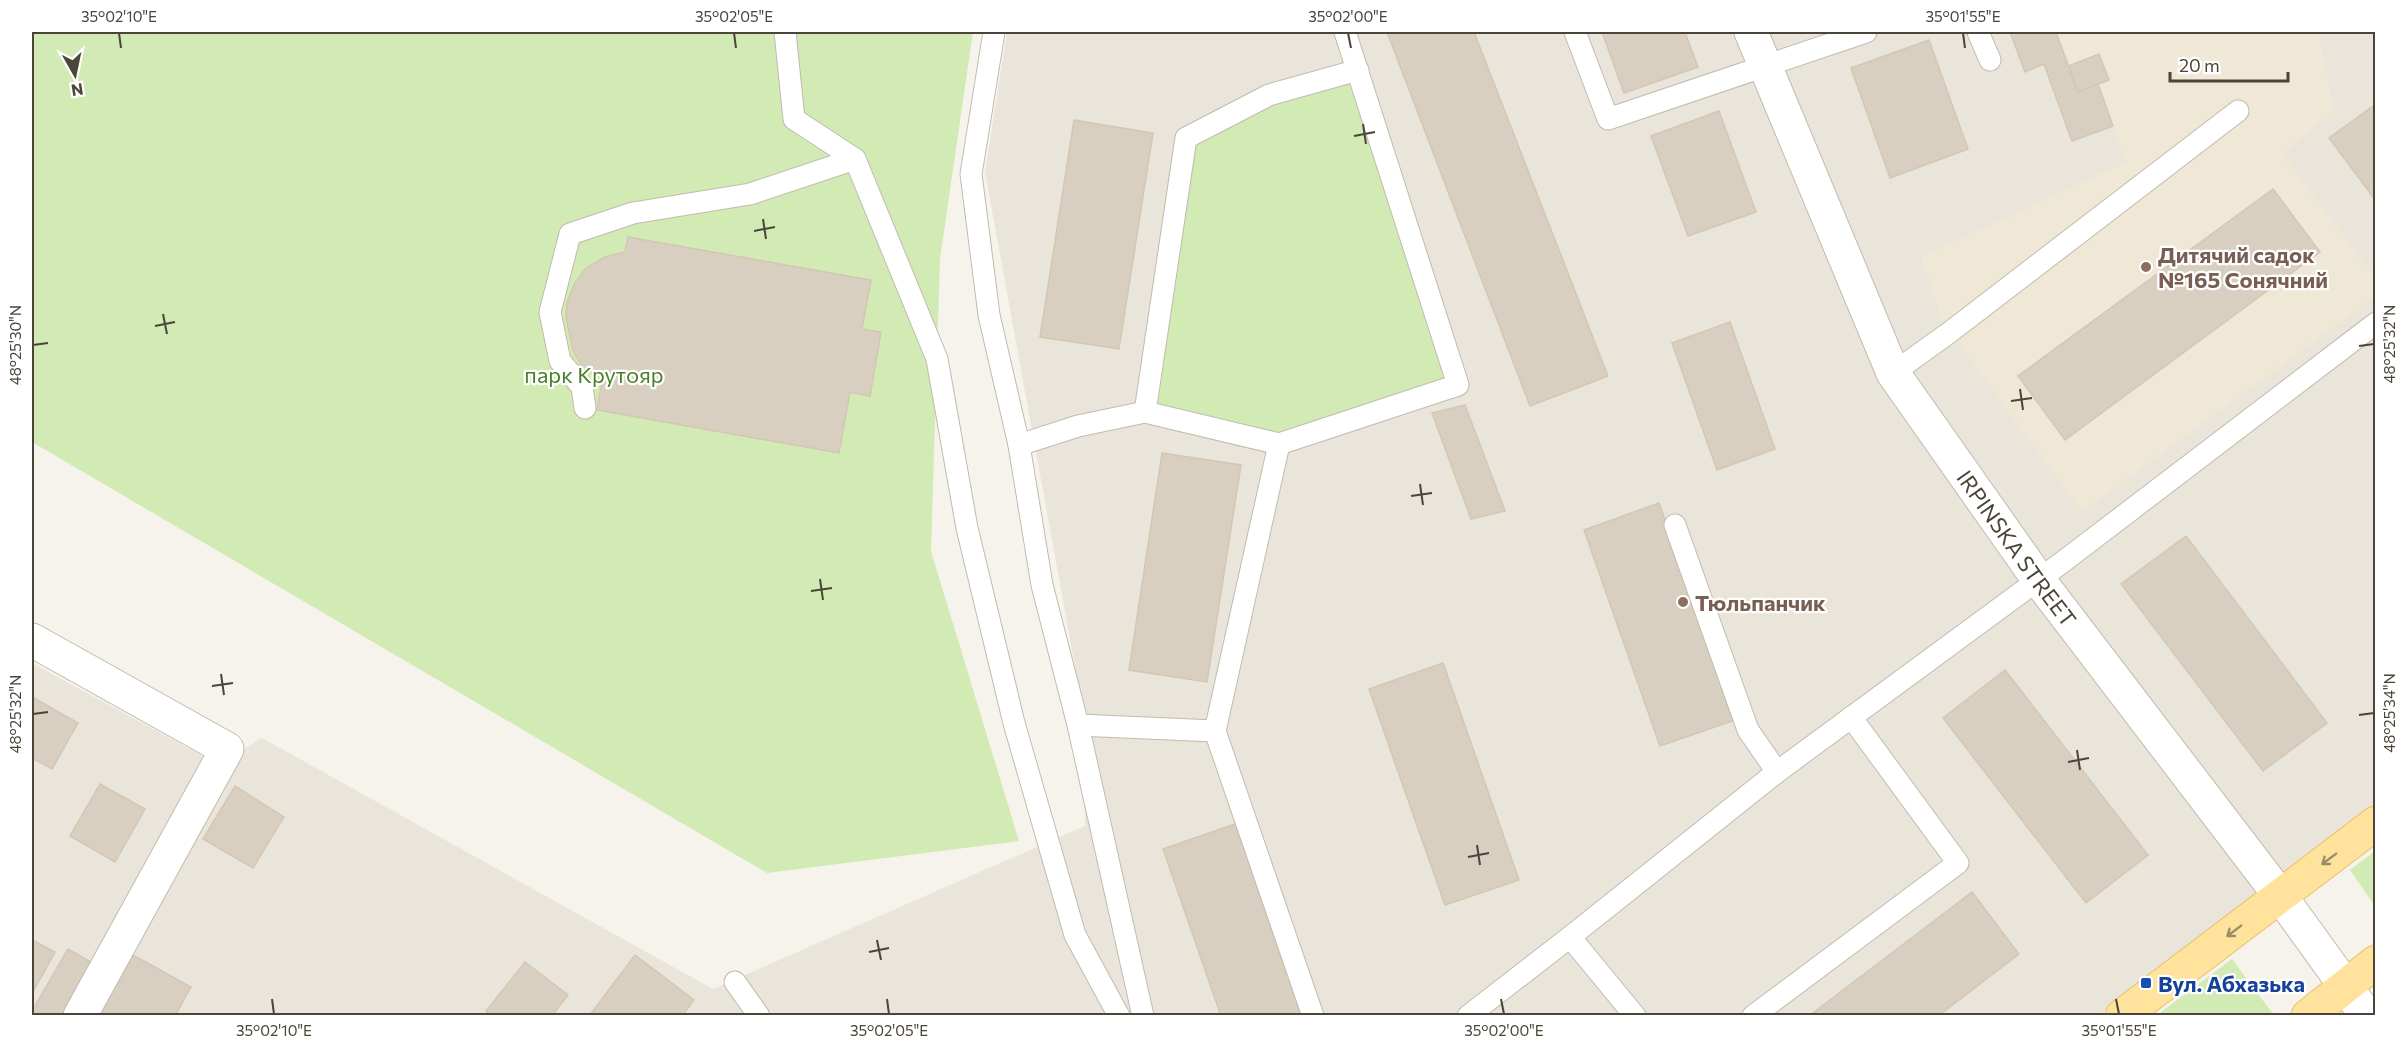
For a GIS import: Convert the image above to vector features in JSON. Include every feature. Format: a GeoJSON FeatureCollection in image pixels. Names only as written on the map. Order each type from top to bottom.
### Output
{"type":"FeatureCollection","features":[{"type":"Feature","properties":{"kind":"main road"},"geometry":{"type":"LineString","coordinates":[[2122,1016],[2376,823]]}},
{"type":"Feature","properties":{"kind":"main road"},"geometry":{"type":"LineString","coordinates":[[2308,1016],[2376,962]]}},
{"type":"Feature","properties":{"kind":"street","name":"IRPINSKA STREET"},"geometry":{"type":"LineString","coordinates":[[1751,32],[1893,373],[2038,579],[2281,897],[2367,1016]]}},
{"type":"Feature","properties":{"kind":"street"},"geometry":{"type":"LineString","coordinates":[[32,640],[227,749],[81,1016]]}},
{"type":"Feature","properties":{"kind":"lane"},"geometry":{"type":"LineString","coordinates":[[785,32],[794,119],[855,159],[937,359],[967,528],[1014,723],[1075,935],[1119,1016]]}},
{"type":"Feature","properties":{"kind":"lane"},"geometry":{"type":"LineString","coordinates":[[994,32],[971,174],[989,315],[1019,446],[1042,585],[1077,725],[1143,1016]]}},
{"type":"Feature","properties":{"kind":"lane"},"geometry":{"type":"LineString","coordinates":[[1019,446],[1078,426],[1145,412],[1279,444],[1458,385],[1345,32]]}},
{"type":"Feature","properties":{"kind":"lane"},"geometry":{"type":"LineString","coordinates":[[1575,32],[1608,119],[1866,32]]}},
{"type":"Feature","properties":{"kind":"lane"},"geometry":{"type":"LineString","coordinates":[[1978,32],[1990,60]]}},
{"type":"Feature","properties":{"kind":"lane"},"geometry":{"type":"LineString","coordinates":[[1145,412],[1186,138],[1269,95],[1358,70]]}},
{"type":"Feature","properties":{"kind":"lane"},"geometry":{"type":"LineString","coordinates":[[1893,373],[1950,332],[2238,111]]}},
{"type":"Feature","properties":{"kind":"lane"},"geometry":{"type":"LineString","coordinates":[[585,408],[582,387],[560,361],[550,312],[570,234],[633,213],[750,194],[855,159]]}},
{"type":"Feature","properties":{"kind":"lane"},"geometry":{"type":"LineString","coordinates":[[1467,1016],[1777,772],[2038,579],[2376,323]]}},
{"type":"Feature","properties":{"kind":"lane"},"geometry":{"type":"LineString","coordinates":[[1279,444],[1215,731],[1312,1016]]}},
{"type":"Feature","properties":{"kind":"lane"},"geometry":{"type":"LineString","coordinates":[[1675,525],[1748,730],[1777,772]]}},
{"type":"Feature","properties":{"kind":"lane"},"geometry":{"type":"LineString","coordinates":[[1753,1016],[1958,863],[1851,717]]}},
{"type":"Feature","properties":{"kind":"lane"},"geometry":{"type":"LineString","coordinates":[[1077,725],[1215,731]]}},
{"type":"Feature","properties":{"kind":"lane"},"geometry":{"type":"LineString","coordinates":[[1570,937],[1635,1016]]}},
{"type":"Feature","properties":{"kind":"lane"},"geometry":{"type":"LineString","coordinates":[[735,982],[759,1016]]}},
{"type":"Feature","properties":{"kind":"shaded area"},"geometry":{"type":"Polygon","coordinates":[[[1007,32],[2375,32],[2375,807],[2100,1015],[32,1015],[32,663],[219,765],[262,738],[713,989],[1085,826],[1080,694],[985,172],[1007,32]]]}},
{"type":"Feature","properties":{"kind":"shaded area","name":"Дитячий садок №165 Сонячний"},"geometry":{"type":"Polygon","coordinates":[[[2056,32],[2318,32],[2334,111],[2282,154],[2375,278],[2375,297],[2082,512],[1942,321],[1921,257],[2126,162],[2098,84],[2078,92],[2056,32]]]}},
{"type":"Feature","properties":{"kind":"green space","name":"парк Крутояр"},"geometry":{"type":"Polygon","coordinates":[[[32,32],[973,32],[940,259],[931,551],[1019,841],[767,873],[32,442],[32,32]]]}},
{"type":"Feature","properties":{"kind":"green space"},"geometry":{"type":"Polygon","coordinates":[[[1358,70],[1458,385],[1279,444],[1145,412],[1186,138],[1358,70]]]}},
{"type":"Feature","properties":{"kind":"green space"},"geometry":{"type":"Polygon","coordinates":[[[2375,851],[2375,906],[2350,870],[2375,851]]]}},
{"type":"Feature","properties":{"kind":"green space"},"geometry":{"type":"Polygon","coordinates":[[[2232,959],[2273,1014],[2271,1016],[2157,1015],[2232,959]]]}},
{"type":"Feature","properties":{"kind":"building"},"geometry":{"type":"Polygon","coordinates":[[[1387,32],[1474,32],[1608,376],[1530,406],[1387,32]]]}},
{"type":"Feature","properties":{"kind":"building"},"geometry":{"type":"Polygon","coordinates":[[[1602,32],[1685,32],[1698,67],[1624,93],[1602,32]]]}},
{"type":"Feature","properties":{"kind":"building"},"geometry":{"type":"Polygon","coordinates":[[[2010,32],[2056,32],[2078,92],[2098,84],[2113,126],[2072,141],[2044,64],[2025,72],[2010,32]]]}},
{"type":"Feature","properties":{"kind":"building"},"geometry":{"type":"Polygon","coordinates":[[[1929,40],[1968,149],[1890,178],[1851,68],[1929,40]]]}},
{"type":"Feature","properties":{"kind":"building"},"geometry":{"type":"Polygon","coordinates":[[[2099,54],[2109,80],[2078,92],[2069,66],[2099,54]]]}},
{"type":"Feature","properties":{"kind":"building"},"geometry":{"type":"Polygon","coordinates":[[[2376,104],[2376,195],[2373,197],[2329,138],[2376,104]]]}},
{"type":"Feature","properties":{"kind":"building"},"geometry":{"type":"Polygon","coordinates":[[[1719,111],[1756,212],[1688,236],[1651,136],[1719,111]]]}},
{"type":"Feature","properties":{"kind":"building"},"geometry":{"type":"Polygon","coordinates":[[[1074,120],[1153,133],[1119,349],[1040,337],[1074,120]]]}},
{"type":"Feature","properties":{"kind":"building"},"geometry":{"type":"Polygon","coordinates":[[[2273,189],[2320,252],[2065,440],[2018,376],[2273,189]]]}},
{"type":"Feature","properties":{"kind":"building"},"geometry":{"type":"Polygon","coordinates":[[[628,237],[871,280],[862,329],[881,332],[870,396],[850,392],[839,453],[597,410],[602,382],[581,365],[573,350],[566,318],[567,302],[575,283],[586,268],[605,257],[625,252],[628,237]]]}},
{"type":"Feature","properties":{"kind":"building"},"geometry":{"type":"Polygon","coordinates":[[[1730,322],[1775,449],[1717,470],[1672,343],[1730,322]]]}},
{"type":"Feature","properties":{"kind":"building"},"geometry":{"type":"Polygon","coordinates":[[[1465,405],[1505,511],[1471,519],[1432,413],[1465,405]]]}},
{"type":"Feature","properties":{"kind":"building"},"geometry":{"type":"Polygon","coordinates":[[[1162,453],[1241,465],[1207,682],[1129,670],[1162,453]]]}},
{"type":"Feature","properties":{"kind":"building"},"geometry":{"type":"Polygon","coordinates":[[[1659,503],[1735,720],[1660,746],[1584,530],[1659,503]]]}},
{"type":"Feature","properties":{"kind":"building"},"geometry":{"type":"Polygon","coordinates":[[[2186,536],[2327,723],[2263,771],[2121,584],[2186,536]]]}},
{"type":"Feature","properties":{"kind":"building"},"geometry":{"type":"Polygon","coordinates":[[[1443,663],[1519,880],[1445,905],[1369,689],[1443,663]]]}},
{"type":"Feature","properties":{"kind":"building"},"geometry":{"type":"Polygon","coordinates":[[[2005,670],[2148,855],[2086,903],[1943,718],[2005,670]]]}},
{"type":"Feature","properties":{"kind":"building"},"geometry":{"type":"Polygon","coordinates":[[[32,697],[78,723],[52,769],[32,758],[32,697]]]}},
{"type":"Feature","properties":{"kind":"building"},"geometry":{"type":"Polygon","coordinates":[[[100,784],[145,809],[115,862],[70,836],[100,784]]]}},
{"type":"Feature","properties":{"kind":"building"},"geometry":{"type":"Polygon","coordinates":[[[235,786],[284,817],[253,868],[203,839],[235,786]]]}},
{"type":"Feature","properties":{"kind":"building"},"geometry":{"type":"Polygon","coordinates":[[[1238,823],[1305,1016],[1221,1016],[1163,849],[1238,823]]]}},
{"type":"Feature","properties":{"kind":"building"},"geometry":{"type":"Polygon","coordinates":[[[1972,892],[2019,954],[1938,1016],[1809,1016],[1972,892]]]}},
{"type":"Feature","properties":{"kind":"building"},"geometry":{"type":"Polygon","coordinates":[[[32,940],[55,952],[33,992],[32,991],[32,940]]]}},
{"type":"Feature","properties":{"kind":"building"},"geometry":{"type":"Polygon","coordinates":[[[68,949],[96,965],[66,1016],[35,1016],[32,1011],[68,949]]]}},
{"type":"Feature","properties":{"kind":"building"},"geometry":{"type":"Polygon","coordinates":[[[131,954],[191,987],[175,1016],[96,1016],[131,954]]]}},
{"type":"Feature","properties":{"kind":"building"},"geometry":{"type":"Polygon","coordinates":[[[635,955],[694,1000],[682,1016],[589,1016],[635,955]]]}},
{"type":"Feature","properties":{"kind":"building"},"geometry":{"type":"Polygon","coordinates":[[[525,962],[568,995],[552,1016],[491,1016],[486,1011],[525,962]]]}},
{"type":"Feature","properties":{"kind":"place","name":"Дитячий садок №165 Сонячний"},"geometry":{"type":"Point","coordinates":[2146,267]}},
{"type":"Feature","properties":{"kind":"place","name":"Тюльпанчик"},"geometry":{"type":"Point","coordinates":[1683,602]}},
{"type":"Feature","properties":{"kind":"place","name":"Вул. Абхазька"},"geometry":{"type":"Point","coordinates":[2146,983]}}]}
